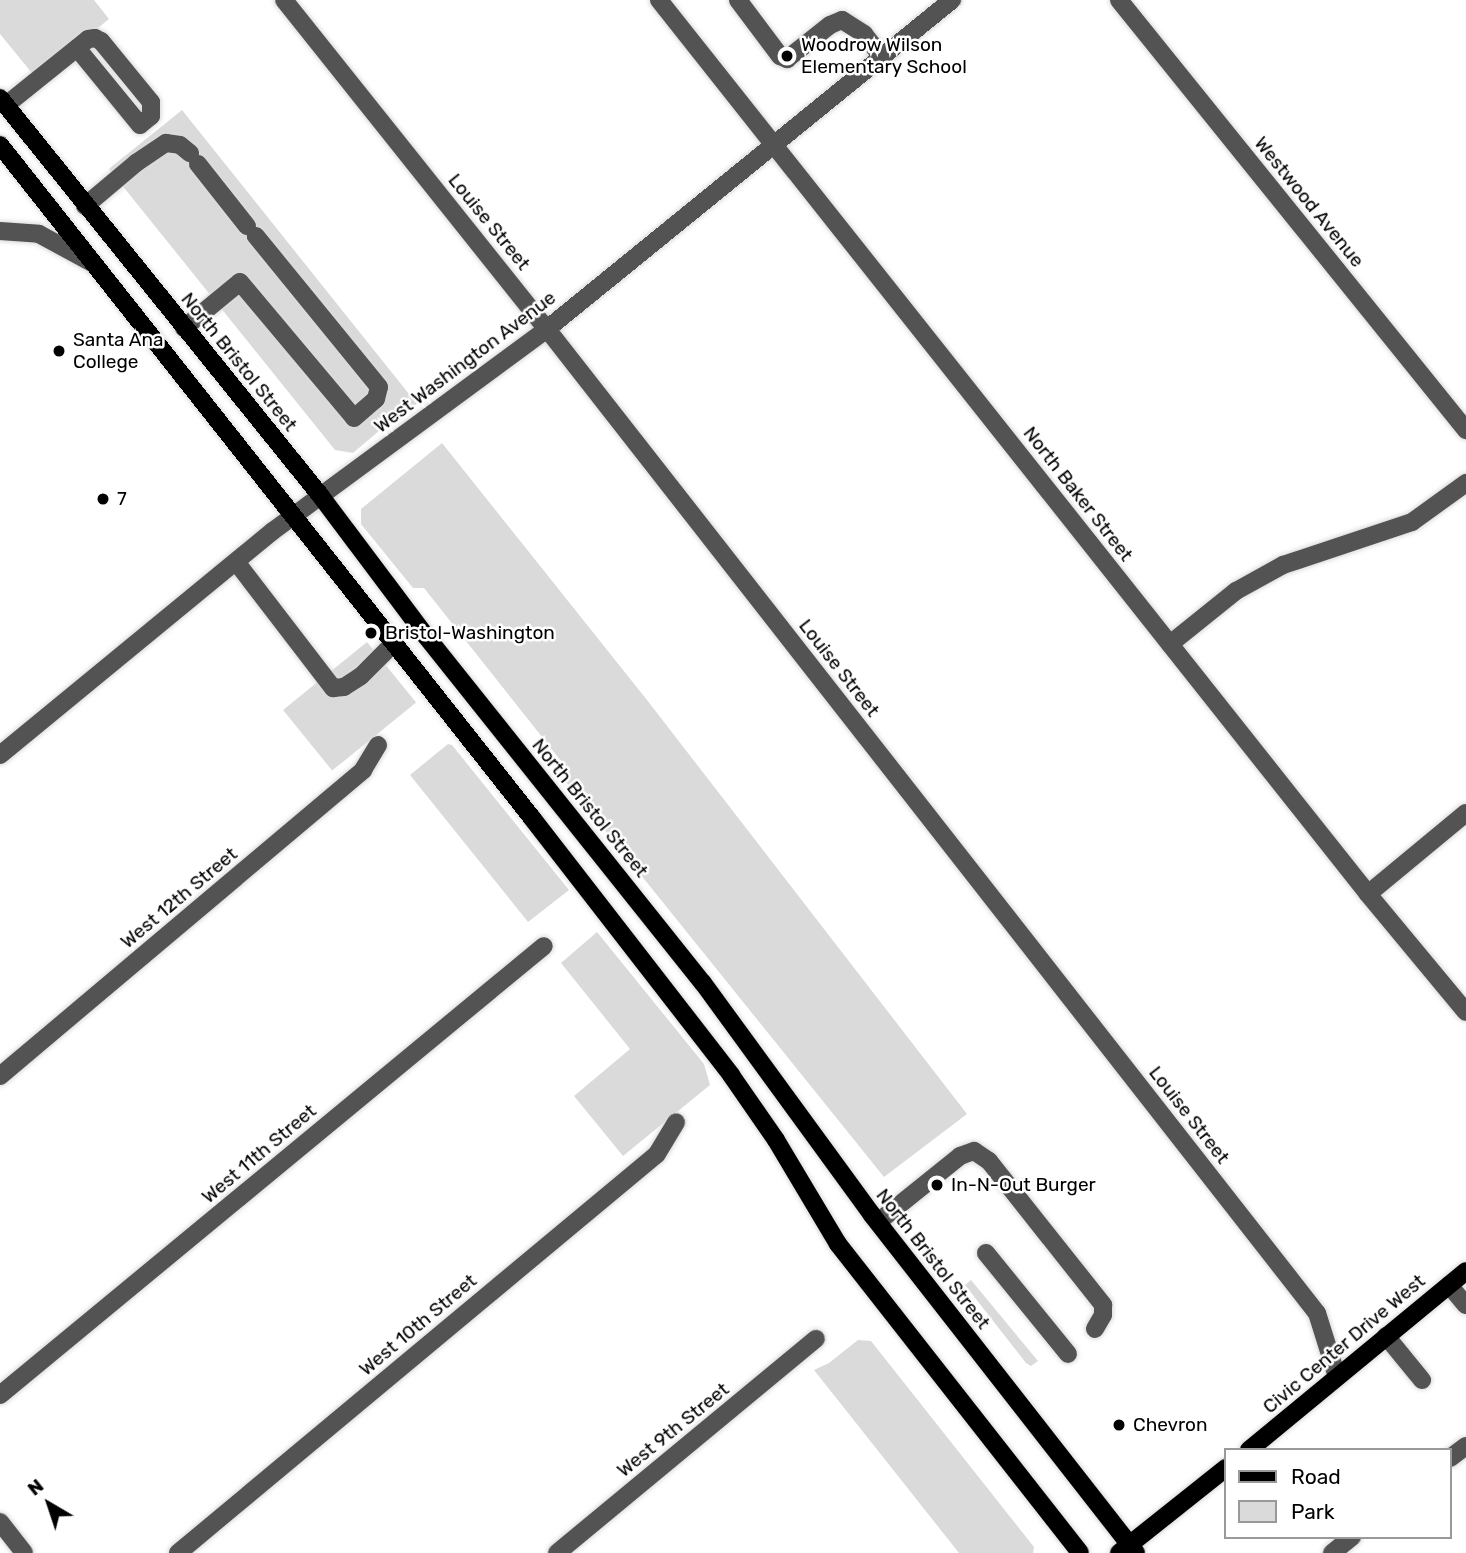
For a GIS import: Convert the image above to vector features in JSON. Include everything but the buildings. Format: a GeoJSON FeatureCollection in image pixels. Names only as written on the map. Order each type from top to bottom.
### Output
{"type":"FeatureCollection","features":[{"type":"Feature","properties":{"kind":"main road","name":"North Bristol Street"},"geometry":{"type":"LineString","coordinates":[[3,101],[320,495],[425,635],[703,983],[877,1222],[1128,1550]]}},
{"type":"Feature","properties":{"kind":"main road"},"geometry":{"type":"LineString","coordinates":[[0,145],[97,265],[731,1075],[776,1140],[838,1244],[1080,1553]]}},
{"type":"Feature","properties":{"kind":"main road","name":"Civic Center Drive West"},"geometry":{"type":"LineString","coordinates":[[1261,1446],[1386,1336],[1466,1271]]}},
{"type":"Feature","properties":{"kind":"main road"},"geometry":{"type":"LineString","coordinates":[[1128,1550],[1224,1470]]}},
{"type":"Feature","properties":{"kind":"street","name":"Louise Street"},"geometry":{"type":"LineString","coordinates":[[284,0],[547,329],[1317,1313],[1338,1377]]}},
{"type":"Feature","properties":{"kind":"street","name":"North Baker Street"},"geometry":{"type":"LineString","coordinates":[[659,0],[1368,894],[1460,992],[1466,1012]]}},
{"type":"Feature","properties":{"kind":"street"},"geometry":{"type":"LineString","coordinates":[[738,0],[780,56],[788,59],[830,26],[842,20],[864,34],[882,57]]}},
{"type":"Feature","properties":{"kind":"street","name":"West Washington Avenue"},"geometry":{"type":"LineString","coordinates":[[0,755],[320,495],[547,329],[952,0]]}},
{"type":"Feature","properties":{"kind":"street","name":"Westwood Avenue"},"geometry":{"type":"LineString","coordinates":[[1119,0],[1466,430]]}},
{"type":"Feature","properties":{"kind":"street"},"geometry":{"type":"LineString","coordinates":[[3,101],[88,39],[102,41],[151,102],[151,116],[140,125],[77,48]]}},
{"type":"Feature","properties":{"kind":"street"},"geometry":{"type":"LineString","coordinates":[[85,206],[136,163],[166,143],[180,145],[379,387],[376,399],[354,418],[240,282],[184,328]]}},
{"type":"Feature","properties":{"kind":"street"},"geometry":{"type":"LineString","coordinates":[[0,231],[40,234],[97,265]]}},
{"type":"Feature","properties":{"kind":"street"},"geometry":{"type":"LineString","coordinates":[[1170,644],[1236,591],[1283,565],[1412,522],[1466,483]]}},
{"type":"Feature","properties":{"kind":"street"},"geometry":{"type":"LineString","coordinates":[[237,563],[333,688],[344,687],[361,676],[393,644]]}},
{"type":"Feature","properties":{"kind":"street","name":"West 12th Street"},"geometry":{"type":"LineString","coordinates":[[0,1076],[363,770],[378,745]]}},
{"type":"Feature","properties":{"kind":"street"},"geometry":{"type":"LineString","coordinates":[[1368,894],[1466,813]]}},
{"type":"Feature","properties":{"kind":"street","name":"West 11th Street"},"geometry":{"type":"LineString","coordinates":[[0,1395],[544,946]]}},
{"type":"Feature","properties":{"kind":"street","name":"West 10th Street"},"geometry":{"type":"LineString","coordinates":[[178,1553],[657,1154],[676,1122]]}},
{"type":"Feature","properties":{"kind":"street"},"geometry":{"type":"LineString","coordinates":[[877,1222],[960,1156],[975,1151],[989,1161],[1103,1305],[1103,1315],[1095,1329]]}},
{"type":"Feature","properties":{"kind":"street"},"geometry":{"type":"LineString","coordinates":[[986,1253],[1068,1354]]}},
{"type":"Feature","properties":{"kind":"street"},"geometry":{"type":"LineString","coordinates":[[1449,1285],[1466,1305]]}},
{"type":"Feature","properties":{"kind":"street"},"geometry":{"type":"LineString","coordinates":[[1386,1336],[1422,1380]]}},
{"type":"Feature","properties":{"kind":"street","name":"West 9th Street"},"geometry":{"type":"LineString","coordinates":[[557,1553],[816,1339]]}},
{"type":"Feature","properties":{"kind":"street"},"geometry":{"type":"LineString","coordinates":[[0,1522],[24,1553]]}},
{"type":"Feature","properties":{"kind":"street"},"geometry":{"type":"LineString","coordinates":[[1332,1553],[1350,1539]]}},
{"type":"Feature","properties":{"kind":"green space"},"geometry":{"type":"Polygon","coordinates":[[[0,0],[94,0],[109,19],[36,78],[0,34],[0,0]]]}},
{"type":"Feature","properties":{"kind":"green space"},"geometry":{"type":"Polygon","coordinates":[[[182,110],[417,404],[399,414],[353,453],[335,450],[109,169],[182,110]]]}},
{"type":"Feature","properties":{"kind":"green space"},"geometry":{"type":"Polygon","coordinates":[[[442,443],[647,700],[967,1114],[884,1177],[566,782],[565,766],[424,588],[413,588],[361,524],[361,509],[442,443]]]}},
{"type":"Feature","properties":{"kind":"green space"},"geometry":{"type":"Polygon","coordinates":[[[367,642],[416,703],[332,771],[283,710],[367,642]]]}},
{"type":"Feature","properties":{"kind":"green space"},"geometry":{"type":"Polygon","coordinates":[[[448,744],[452,745],[569,890],[528,922],[410,775],[448,744]]]}},
{"type":"Feature","properties":{"kind":"green space"},"geometry":{"type":"Polygon","coordinates":[[[597,932],[704,1064],[710,1085],[623,1156],[574,1096],[630,1049],[561,963],[597,932]]]}},
{"type":"Feature","properties":{"kind":"green space"},"geometry":{"type":"Polygon","coordinates":[[[971,1280],[1038,1361],[1031,1366],[1026,1363],[965,1285],[971,1280]]]}},
{"type":"Feature","properties":{"kind":"green space"},"geometry":{"type":"Polygon","coordinates":[[[858,1340],[871,1341],[1034,1547],[1033,1553],[959,1553],[814,1370],[829,1363],[858,1340]]]}},
{"type":"Feature","properties":{"kind":"place","name":"Woodrow Wilson Elementary School"},"geometry":{"type":"Point","coordinates":[787,56]}},
{"type":"Feature","properties":{"kind":"place","name":"Santa Ana College"},"geometry":{"type":"Point","coordinates":[59,351]}},
{"type":"Feature","properties":{"kind":"place","name":"7"},"geometry":{"type":"Point","coordinates":[103,499]}},
{"type":"Feature","properties":{"kind":"place","name":"Bristol-Washington"},"geometry":{"type":"Point","coordinates":[371,633]}},
{"type":"Feature","properties":{"kind":"place","name":"In-N-Out Burger"},"geometry":{"type":"Point","coordinates":[937,1185]}},
{"type":"Feature","properties":{"kind":"place","name":"Chevron"},"geometry":{"type":"Point","coordinates":[1119,1425]}}]}
